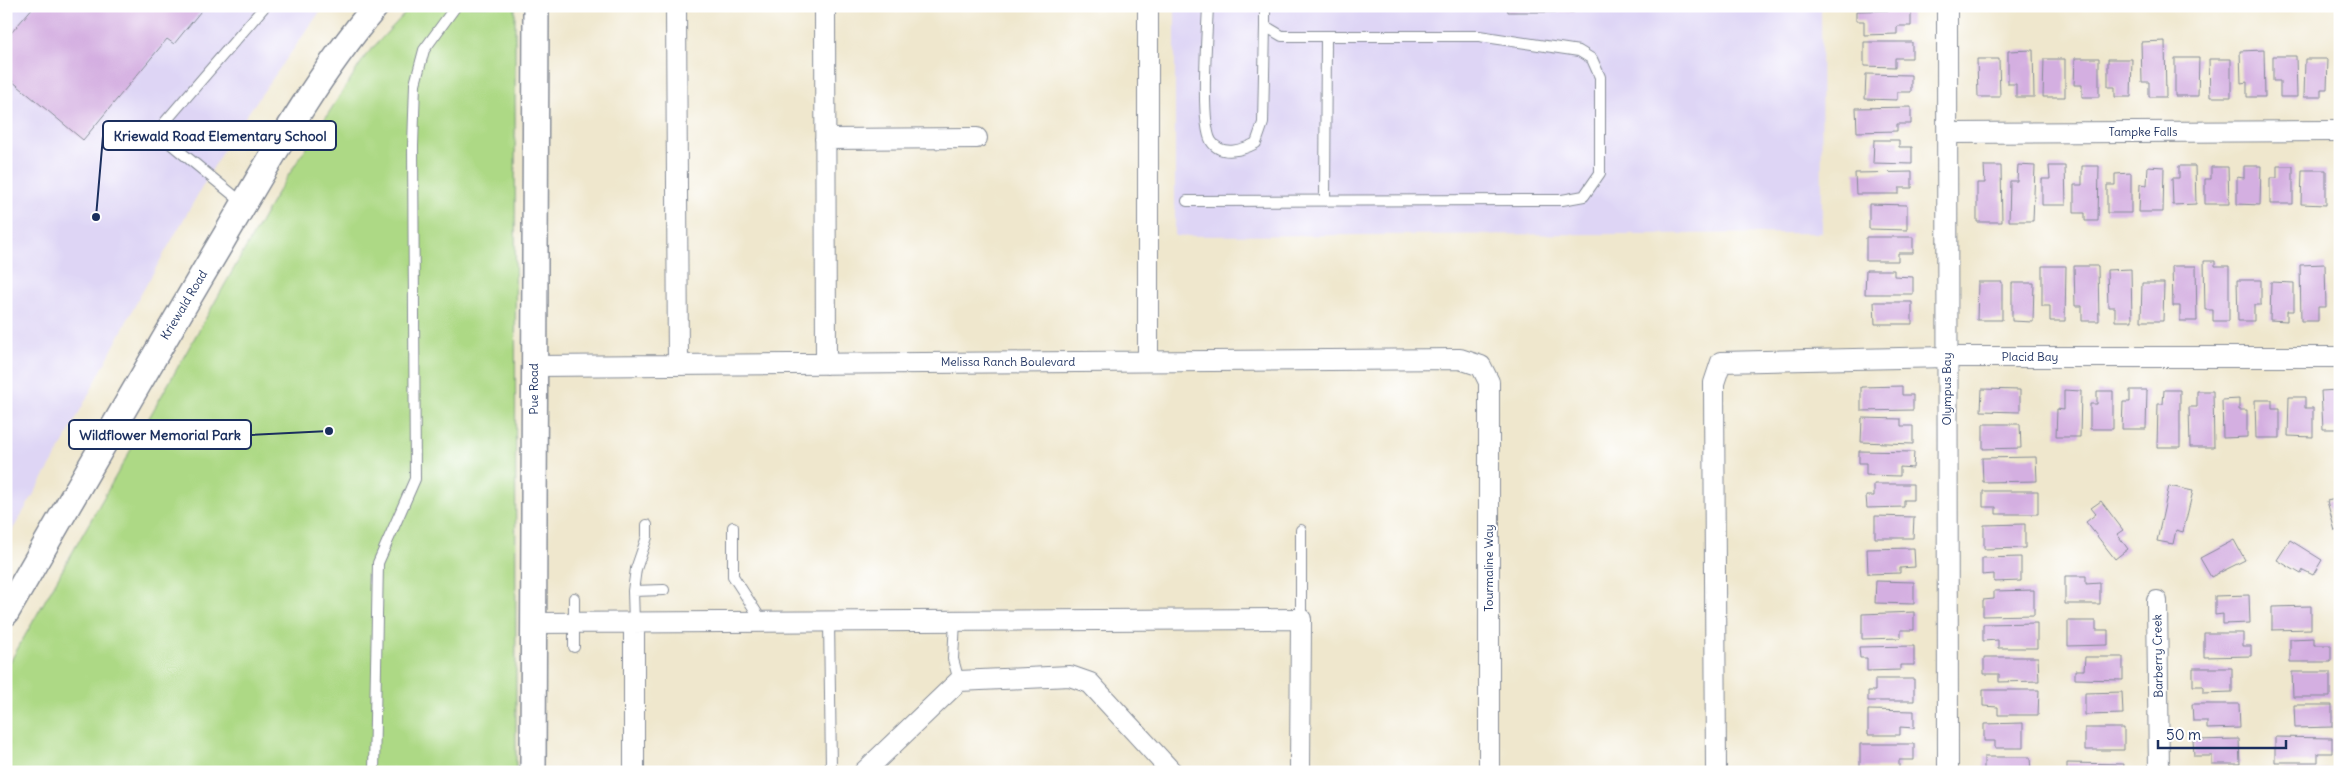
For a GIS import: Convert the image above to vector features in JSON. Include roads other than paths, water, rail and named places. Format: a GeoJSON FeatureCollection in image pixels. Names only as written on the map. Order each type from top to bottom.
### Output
{"type":"FeatureCollection","features":[{"type":"Feature","properties":{"kind":"street","name":"Kriewald Road"},"geometry":{"type":"LineString","coordinates":[[6,613],[138,383],[244,204],[321,80],[376,6]]}},
{"type":"Feature","properties":{"kind":"street","name":"Pue Road"},"geometry":{"type":"LineString","coordinates":[[533,772],[536,6]]}},
{"type":"Feature","properties":{"kind":"street"},"geometry":{"type":"LineString","coordinates":[[676,6],[678,365]]}},
{"type":"Feature","properties":{"kind":"street"},"geometry":{"type":"LineString","coordinates":[[825,6],[826,364]]}},
{"type":"Feature","properties":{"kind":"street"},"geometry":{"type":"LineString","coordinates":[[1148,6],[1148,361]]}},
{"type":"Feature","properties":{"kind":"street","name":"Olympus Bay"},"geometry":{"type":"LineString","coordinates":[[1946,6],[1948,772]]}},
{"type":"Feature","properties":{"kind":"street","name":"Tampke Falls"},"geometry":{"type":"LineString","coordinates":[[1947,132],[2340,132]]}},
{"type":"Feature","properties":{"kind":"street"},"geometry":{"type":"LineString","coordinates":[[825,139],[977,138]]}},
{"type":"Feature","properties":{"kind":"street","name":"Placid Bay"},"geometry":{"type":"LineString","coordinates":[[1716,772],[1714,383],[1721,362],[1947,357],[2340,357]]}},
{"type":"Feature","properties":{"kind":"street","name":"Melissa Ranch Boulevard"},"geometry":{"type":"LineString","coordinates":[[534,366],[1460,359],[1481,366]]}},
{"type":"Feature","properties":{"kind":"street","name":"Tourmaline Way"},"geometry":{"type":"LineString","coordinates":[[1481,366],[1489,382],[1490,772]]}},
{"type":"Feature","properties":{"kind":"street","name":"Barberry Creek"},"geometry":{"type":"LineString","coordinates":[[2157,601],[2159,772]]}},
{"type":"Feature","properties":{"kind":"street"},"geometry":{"type":"LineString","coordinates":[[533,623],[1301,619],[1300,772]]}},
{"type":"Feature","properties":{"kind":"street"},"geometry":{"type":"LineString","coordinates":[[634,622],[634,772]]}},
{"type":"Feature","properties":{"kind":"street"},"geometry":{"type":"LineString","coordinates":[[864,772],[959,681],[1070,676],[1090,682],[1172,772]]}},
{"type":"Feature","properties":{"kind":"lane"},"geometry":{"type":"LineString","coordinates":[[244,204],[166,140],[163,132],[165,122],[265,6]]}},
{"type":"Feature","properties":{"kind":"lane"},"geometry":{"type":"LineString","coordinates":[[374,772],[378,563],[415,479],[413,146],[415,84],[424,50],[456,6]]}},
{"type":"Feature","properties":{"kind":"lane"},"geometry":{"type":"LineString","coordinates":[[1208,6],[1206,123],[1212,142],[1222,150],[1241,150],[1256,143],[1264,123],[1265,6]]}},
{"type":"Feature","properties":{"kind":"lane"},"geometry":{"type":"LineString","coordinates":[[1187,202],[1562,200],[1584,196],[1600,172],[1600,77],[1592,58],[1579,51],[1479,36],[1282,36],[1265,26]]}},
{"type":"Feature","properties":{"kind":"lane"},"geometry":{"type":"LineString","coordinates":[[1325,201],[1326,36]]}},
{"type":"Feature","properties":{"kind":"lane"},"geometry":{"type":"LineString","coordinates":[[634,622],[633,591],[636,569],[647,537],[647,525]]}},
{"type":"Feature","properties":{"kind":"lane"},"geometry":{"type":"LineString","coordinates":[[733,527],[734,576],[762,622]]}},
{"type":"Feature","properties":{"kind":"lane"},"geometry":{"type":"LineString","coordinates":[[1301,530],[1301,619]]}},
{"type":"Feature","properties":{"kind":"lane"},"geometry":{"type":"LineString","coordinates":[[633,591],[664,590]]}},
{"type":"Feature","properties":{"kind":"lane"},"geometry":{"type":"LineString","coordinates":[[574,598],[574,647]]}},
{"type":"Feature","properties":{"kind":"lane"},"geometry":{"type":"LineString","coordinates":[[829,621],[831,768],[835,772]]}},
{"type":"Feature","properties":{"kind":"lane"},"geometry":{"type":"LineString","coordinates":[[955,621],[953,659],[959,681]]}},
{"type":"Feature","properties":{"kind":"place","name":"Kriewald Road Elementary School"},"geometry":{"type":"Point","coordinates":[96,217]}},
{"type":"Feature","properties":{"kind":"place","name":"Wildflower Memorial Park"},"geometry":{"type":"Point","coordinates":[329,431]}}]}
